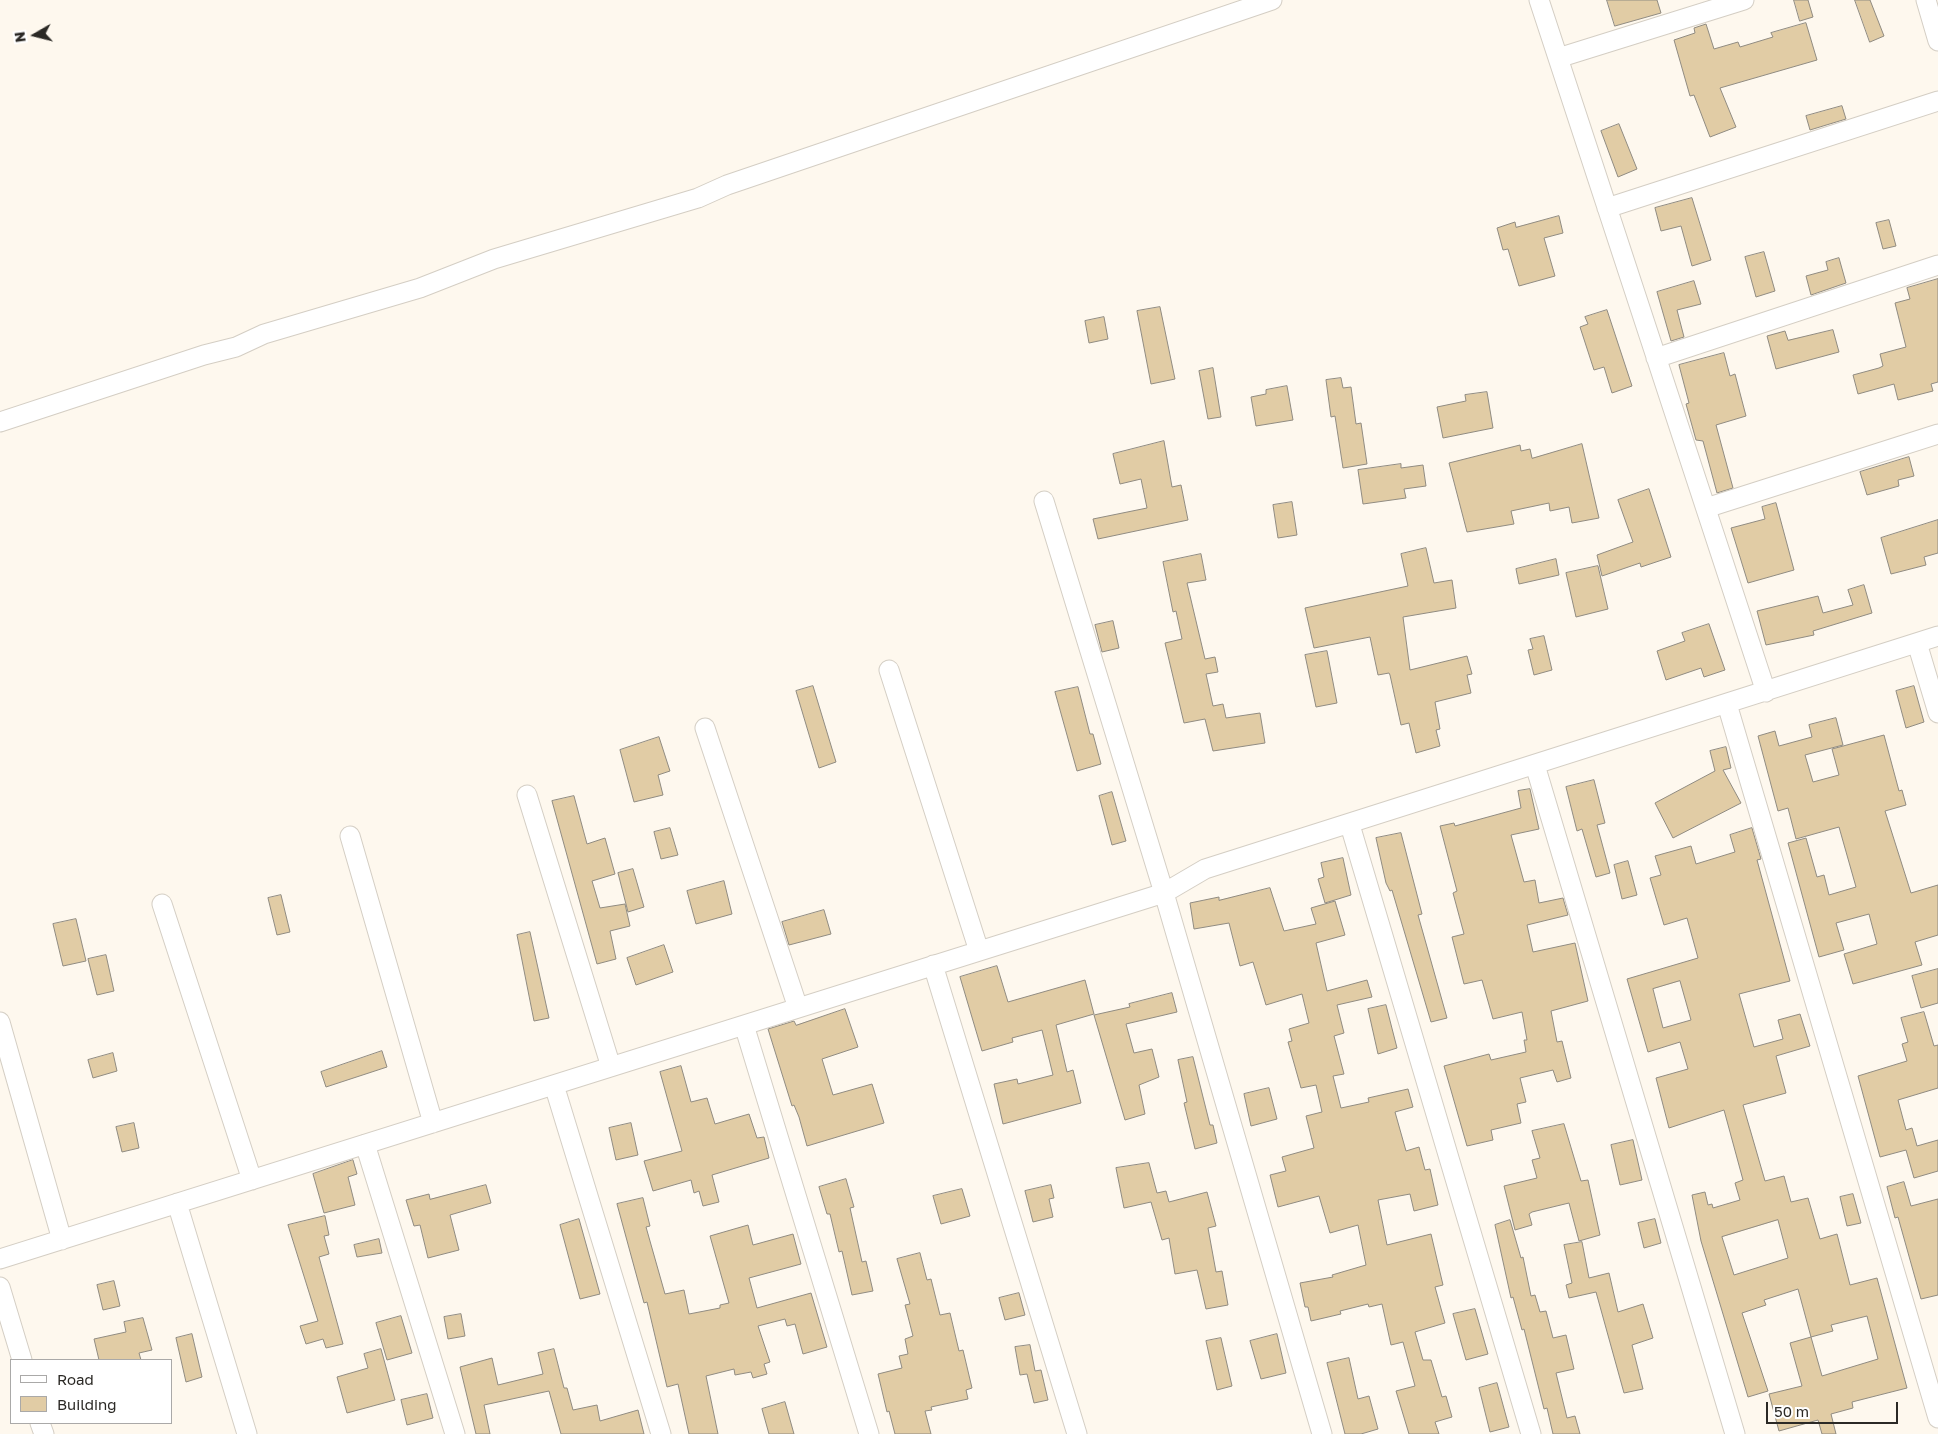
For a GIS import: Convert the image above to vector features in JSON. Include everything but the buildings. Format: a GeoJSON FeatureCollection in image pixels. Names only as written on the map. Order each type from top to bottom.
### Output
{"type":"FeatureCollection","features":[{"type":"Feature","properties":{"kind":"street"},"geometry":{"type":"LineString","coordinates":[[0,422],[236,347],[264,334],[420,288],[494,260],[698,198],[727,185],[1272,0]]}},
{"type":"Feature","properties":{"kind":"street"},"geometry":{"type":"LineString","coordinates":[[1539,0],[1766,692]]}},
{"type":"Feature","properties":{"kind":"street"},"geometry":{"type":"LineString","coordinates":[[1558,58],[1744,0]]}},
{"type":"Feature","properties":{"kind":"street"},"geometry":{"type":"LineString","coordinates":[[1926,0],[1937,34]]}},
{"type":"Feature","properties":{"kind":"street"},"geometry":{"type":"LineString","coordinates":[[1607,208],[1938,101]]}},
{"type":"Feature","properties":{"kind":"street"},"geometry":{"type":"LineString","coordinates":[[1656,358],[1938,265]]}},
{"type":"Feature","properties":{"kind":"street"},"geometry":{"type":"LineString","coordinates":[[1706,508],[1938,434]]}},
{"type":"Feature","properties":{"kind":"street"},"geometry":{"type":"LineString","coordinates":[[1044,501],[1164,893],[1322,1434]]}},
{"type":"Feature","properties":{"kind":"street"},"geometry":{"type":"LineString","coordinates":[[0,1259],[1164,893],[1205,869],[1350,825],[1938,636]]}},
{"type":"Feature","properties":{"kind":"street"},"geometry":{"type":"LineString","coordinates":[[1917,643],[1938,712]]}},
{"type":"Feature","properties":{"kind":"street"},"geometry":{"type":"LineString","coordinates":[[889,670],[979,951]]}},
{"type":"Feature","properties":{"kind":"street"},"geometry":{"type":"LineString","coordinates":[[1727,704],[1938,1418]]}},
{"type":"Feature","properties":{"kind":"street"},"geometry":{"type":"LineString","coordinates":[[705,728],[798,1008]]}},
{"type":"Feature","properties":{"kind":"street"},"geometry":{"type":"LineString","coordinates":[[1535,765],[1735,1434]]}},
{"type":"Feature","properties":{"kind":"street"},"geometry":{"type":"LineString","coordinates":[[527,794],[611,1067]]}},
{"type":"Feature","properties":{"kind":"street"},"geometry":{"type":"LineString","coordinates":[[1350,825],[1531,1434]]}},
{"type":"Feature","properties":{"kind":"street"},"geometry":{"type":"LineString","coordinates":[[350,836],[433,1123]]}},
{"type":"Feature","properties":{"kind":"street"},"geometry":{"type":"LineString","coordinates":[[162,904],[252,1180]]}},
{"type":"Feature","properties":{"kind":"street"},"geometry":{"type":"LineString","coordinates":[[933,965],[1077,1434]]}},
{"type":"Feature","properties":{"kind":"street"},"geometry":{"type":"LineString","coordinates":[[0,1022],[62,1240]]}},
{"type":"Feature","properties":{"kind":"street"},"geometry":{"type":"LineString","coordinates":[[744,1025],[869,1434]]}},
{"type":"Feature","properties":{"kind":"street"},"geometry":{"type":"LineString","coordinates":[[554,1085],[661,1434]]}},
{"type":"Feature","properties":{"kind":"street"},"geometry":{"type":"LineString","coordinates":[[365,1144],[456,1434]]}},
{"type":"Feature","properties":{"kind":"street"},"geometry":{"type":"LineString","coordinates":[[177,1203],[247,1434]]}},
{"type":"Feature","properties":{"kind":"street"},"geometry":{"type":"LineString","coordinates":[[0,1287],[22,1359]]}}]}
